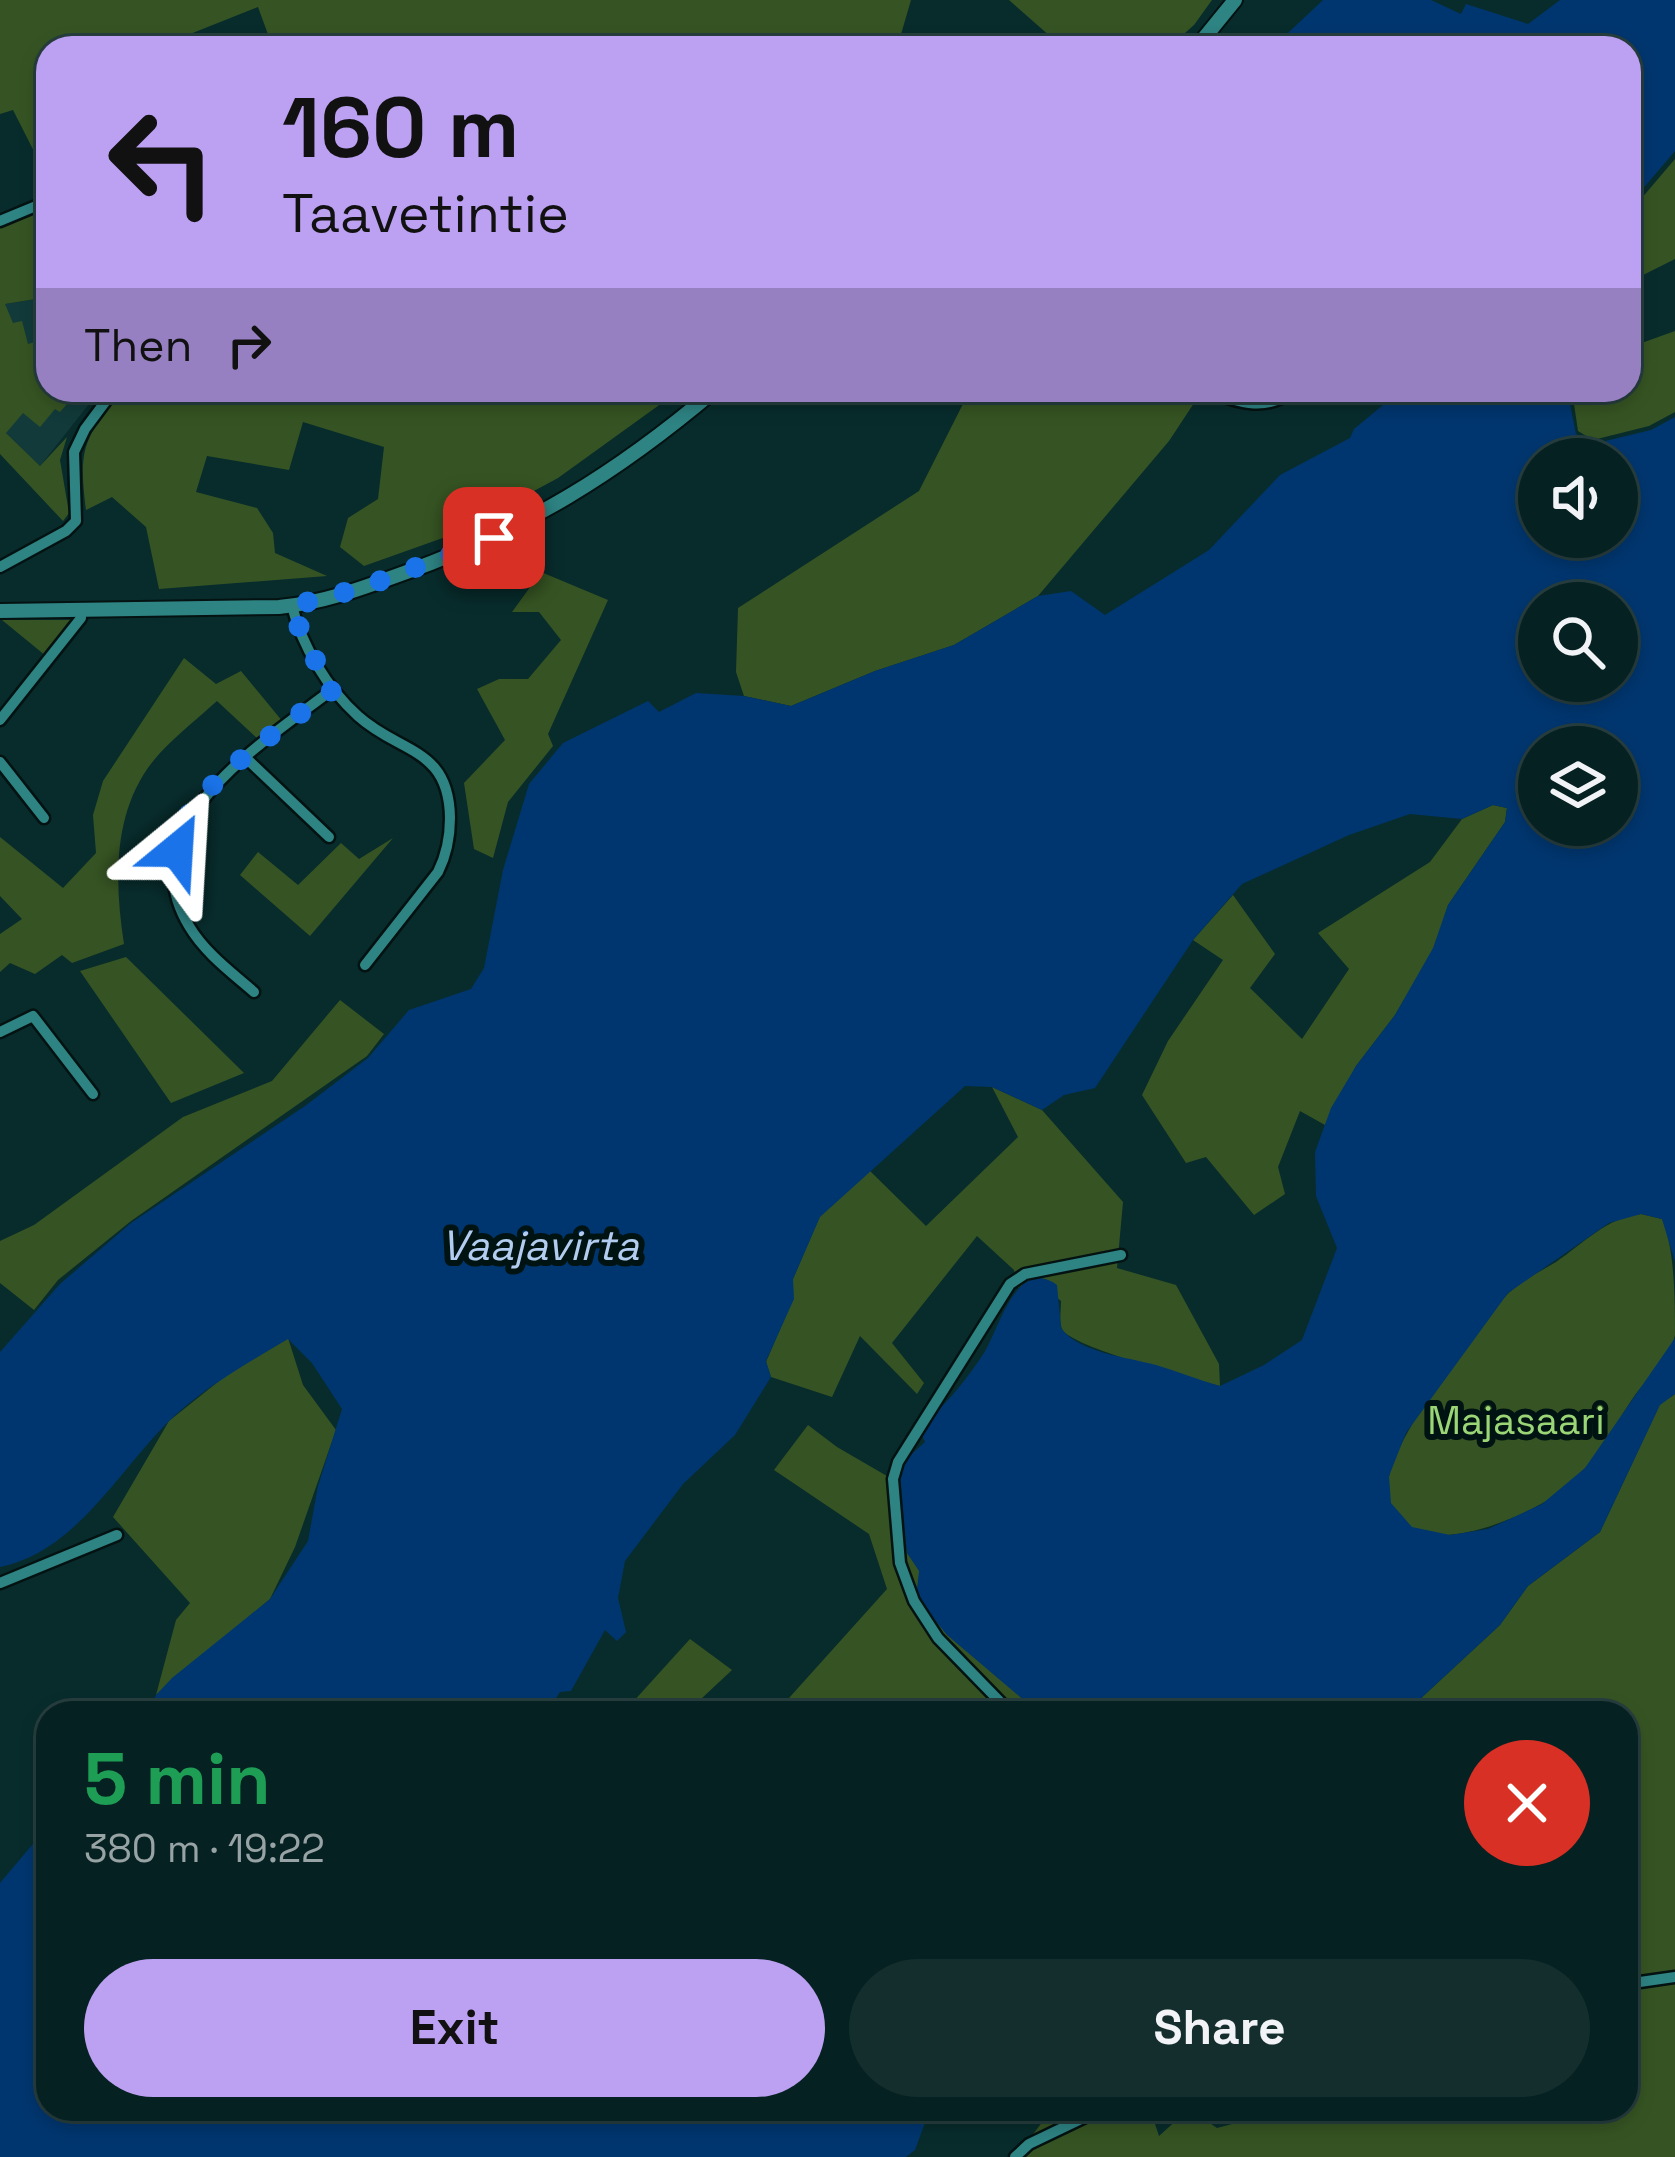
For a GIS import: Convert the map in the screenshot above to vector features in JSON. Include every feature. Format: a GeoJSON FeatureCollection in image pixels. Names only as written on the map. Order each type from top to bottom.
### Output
{"type":"FeatureCollection","features":[{"type":"Feature","properties":{"kind":"street"},"geometry":{"type":"LineString","coordinates":[[1206,36],[1235,0]]}},
{"type":"Feature","properties":{"kind":"street"},"geometry":{"type":"LineString","coordinates":[[0,221],[36,206]]}},
{"type":"Feature","properties":{"kind":"street"},"geometry":{"type":"LineString","coordinates":[[0,567],[57,537],[76,521],[74,452],[105,402]]}},
{"type":"Feature","properties":{"kind":"street"},"geometry":{"type":"LineString","coordinates":[[0,611],[292,606],[361,588],[518,528],[613,469],[700,402]]}},
{"type":"Feature","properties":{"kind":"street"},"geometry":{"type":"LineString","coordinates":[[292,606],[305,644],[334,689],[378,731],[424,756],[441,773],[448,789],[446,856],[365,965]]}},
{"type":"Feature","properties":{"kind":"street"},"geometry":{"type":"LineString","coordinates":[[0,720],[81,618],[81,612]]}},
{"type":"Feature","properties":{"kind":"street"},"geometry":{"type":"LineString","coordinates":[[254,992],[202,946],[179,908],[175,874],[184,823],[245,758],[334,689]]}},
{"type":"Feature","properties":{"kind":"street"},"geometry":{"type":"LineString","coordinates":[[245,758],[329,837]]}},
{"type":"Feature","properties":{"kind":"street"},"geometry":{"type":"LineString","coordinates":[[0,762],[44,818]]}},
{"type":"Feature","properties":{"kind":"street"},"geometry":{"type":"LineString","coordinates":[[0,1032],[33,1016],[93,1094]]}},
{"type":"Feature","properties":{"kind":"street"},"geometry":{"type":"LineString","coordinates":[[998,1701],[938,1638],[914,1601],[901,1563],[894,1469],[1010,1285],[1025,1274],[1120,1255]]}},
{"type":"Feature","properties":{"kind":"street"},"geometry":{"type":"LineString","coordinates":[[0,1583],[117,1535]]}},
{"type":"Feature","properties":{"kind":"street"},"geometry":{"type":"LineString","coordinates":[[1638,1983],[1675,1978]]}},
{"type":"Feature","properties":{"kind":"street"},"geometry":{"type":"LineString","coordinates":[[1015,2157],[1029,2144],[1077,2121]]}},
{"type":"Feature","properties":{"kind":"shaded area"},"geometry":{"type":"Polygon","coordinates":[[[36,299],[36,402],[91,402],[40,466],[0,427],[0,305],[36,299]]]}},
{"type":"Feature","properties":{"kind":"green space"},"geometry":{"type":"Polygon","coordinates":[[[0,0],[911,0],[900,36],[269,36],[258,7],[185,36],[36,36],[36,155],[13,110],[0,114],[0,0]]]}},
{"type":"Feature","properties":{"kind":"green space"},"geometry":{"type":"Polygon","coordinates":[[[1009,0],[1212,0],[1182,36],[1050,36],[1009,0]]]}},
{"type":"Feature","properties":{"kind":"green space"},"geometry":{"type":"Polygon","coordinates":[[[1675,159],[1675,259],[1641,276],[1641,199],[1675,159]]]}},
{"type":"Feature","properties":{"kind":"green space"},"geometry":{"type":"Polygon","coordinates":[[[36,202],[36,299],[5,304],[13,323],[22,321],[28,344],[36,342],[36,402],[67,404],[60,412],[55,409],[40,427],[23,413],[6,433],[40,466],[67,437],[60,460],[69,513],[63,521],[0,454],[0,218],[36,202]]]}},
{"type":"Feature","properties":{"kind":"green space"},"geometry":{"type":"Polygon","coordinates":[[[1675,331],[1675,412],[1649,426],[1590,438],[1578,431],[1574,402],[1641,402],[1641,343],[1675,331]]]}},
{"type":"Feature","properties":{"kind":"green space"},"geometry":{"type":"Polygon","coordinates":[[[112,402],[663,402],[558,478],[454,534],[364,566],[340,547],[348,518],[378,499],[384,447],[303,422],[289,470],[207,456],[196,492],[257,508],[273,533],[275,553],[327,576],[159,589],[146,527],[112,497],[86,510],[84,458],[112,402]]]}},
{"type":"Feature","properties":{"kind":"green space"},"geometry":{"type":"Polygon","coordinates":[[[964,402],[1195,402],[1169,441],[1038,596],[954,645],[791,706],[744,696],[736,672],[738,608],[919,491],[964,402]]]}},
{"type":"Feature","properties":{"kind":"green space"},"geometry":{"type":"Polygon","coordinates":[[[541,572],[608,600],[548,734],[553,746],[508,802],[493,858],[474,849],[464,783],[505,740],[477,689],[499,679],[528,679],[561,640],[539,612],[512,612],[541,572]]]}},
{"type":"Feature","properties":{"kind":"green space"},"geometry":{"type":"Polygon","coordinates":[[[2,620],[74,620],[46,656],[2,620]]]}},
{"type":"Feature","properties":{"kind":"green space"},"geometry":{"type":"Polygon","coordinates":[[[184,658],[216,684],[241,671],[283,722],[259,740],[217,701],[144,773],[120,844],[124,944],[72,963],[62,955],[35,974],[10,963],[0,972],[0,934],[22,919],[0,896],[0,837],[63,888],[96,853],[93,815],[103,781],[184,658]]]}},
{"type":"Feature","properties":{"kind":"green space"},"geometry":{"type":"Polygon","coordinates":[[[1493,805],[1507,808],[1505,822],[1448,905],[1434,948],[1395,1015],[1356,1066],[1325,1125],[1300,1111],[1278,1167],[1285,1194],[1254,1215],[1206,1157],[1186,1163],[1142,1095],[1168,1041],[1223,960],[1193,940],[1233,895],[1275,954],[1250,988],[1302,1039],[1349,969],[1318,933],[1430,862],[1462,819],[1493,805]]]}},
{"type":"Feature","properties":{"kind":"green space"},"geometry":{"type":"Polygon","coordinates":[[[393,838],[310,936],[240,875],[258,852],[298,885],[341,843],[359,859],[393,838]]]}},
{"type":"Feature","properties":{"kind":"green space"},"geometry":{"type":"Polygon","coordinates":[[[126,957],[244,1073],[171,1103],[80,971],[126,957]]]}},
{"type":"Feature","properties":{"kind":"green space"},"geometry":{"type":"Polygon","coordinates":[[[340,1000],[384,1034],[367,1056],[131,1221],[58,1280],[34,1310],[0,1283],[0,1241],[34,1225],[183,1117],[272,1081],[340,1000]]]}},
{"type":"Feature","properties":{"kind":"green space"},"geometry":{"type":"Polygon","coordinates":[[[992,1087],[1042,1110],[1123,1202],[1117,1268],[1176,1285],[1219,1364],[1220,1386],[1135,1362],[1070,1336],[1061,1326],[1061,1301],[1034,1278],[1018,1288],[1014,1270],[977,1236],[892,1343],[924,1383],[917,1394],[860,1336],[832,1397],[771,1377],[766,1362],[820,1216],[869,1170],[926,1226],[1018,1137],[992,1087]]]}},
{"type":"Feature","properties":{"kind":"green space","name":"Majasaari"},"geometry":{"type":"Polygon","coordinates":[[[1641,1214],[1662,1219],[1670,1245],[1675,1335],[1664,1359],[1594,1457],[1564,1489],[1494,1525],[1437,1535],[1413,1530],[1396,1516],[1388,1490],[1390,1474],[1405,1437],[1443,1378],[1516,1287],[1606,1226],[1641,1214]]]}},
{"type":"Feature","properties":{"kind":"green space"},"geometry":{"type":"Polygon","coordinates":[[[288,1338],[303,1385],[336,1430],[295,1547],[270,1599],[156,1695],[176,1620],[190,1603],[113,1517],[169,1421],[229,1373],[288,1338]]]}},
{"type":"Feature","properties":{"kind":"green space"},"geometry":{"type":"Polygon","coordinates":[[[1675,1394],[1675,2157],[1016,2157],[1043,2121],[1154,2121],[1159,2136],[1176,2121],[1207,2121],[1217,2128],[1244,2121],[1638,2121],[1638,1701],[1418,1701],[1500,1625],[1528,1586],[1600,1532],[1660,1404],[1675,1394]]]}},
{"type":"Feature","properties":{"kind":"green space"},"geometry":{"type":"Polygon","coordinates":[[[808,1425],[899,1483],[907,1553],[998,1676],[1026,1701],[789,1698],[887,1589],[869,1534],[774,1470],[808,1425]]]}},
{"type":"Feature","properties":{"kind":"green space"},"geometry":{"type":"Polygon","coordinates":[[[690,1639],[732,1670],[699,1701],[634,1701],[690,1639]]]}},
{"type":"Feature","properties":{"kind":"water"},"geometry":{"type":"Polygon","coordinates":[[[1323,0],[1431,0],[1461,14],[1466,4],[1528,24],[1560,0],[1675,0],[1675,151],[1641,191],[1641,36],[1285,36],[1323,0]]]}},
{"type":"Feature","properties":{"kind":"water","name":"Vaajavirta"},"geometry":{"type":"Polygon","coordinates":[[[1387,402],[1569,402],[1576,434],[1583,438],[1518,438],[1518,558],[1638,558],[1638,438],[1618,438],[1651,430],[1675,417],[1675,1262],[1662,1219],[1641,1214],[1609,1223],[1508,1293],[1406,1433],[1389,1476],[1391,1503],[1412,1527],[1450,1535],[1488,1529],[1542,1504],[1585,1468],[1675,1338],[1675,1394],[1660,1405],[1600,1532],[1528,1586],[1500,1625],[1418,1701],[1025,1701],[947,1635],[916,1597],[919,1571],[907,1553],[899,1483],[904,1461],[925,1442],[922,1435],[929,1426],[927,1420],[971,1371],[1011,1299],[1031,1280],[1043,1278],[1057,1285],[1061,1328],[1079,1343],[1220,1386],[1302,1340],[1337,1248],[1316,1196],[1315,1152],[1331,1108],[1395,1015],[1433,948],[1448,905],[1505,822],[1507,808],[1493,805],[1462,819],[1410,814],[1349,835],[1242,884],[1193,940],[1095,1088],[1064,1095],[1042,1110],[992,1087],[965,1086],[820,1217],[793,1279],[794,1299],[766,1361],[771,1377],[735,1435],[683,1484],[625,1561],[618,1598],[626,1632],[617,1641],[605,1630],[571,1691],[560,1692],[555,1701],[153,1701],[172,1678],[270,1599],[308,1541],[318,1486],[342,1409],[312,1363],[288,1339],[180,1411],[72,1529],[26,1559],[0,1567],[0,1352],[60,1284],[131,1223],[368,1058],[409,1010],[471,989],[484,968],[503,870],[529,784],[563,743],[648,701],[659,712],[696,693],[791,706],[954,645],[1038,596],[1071,591],[1105,615],[1209,550],[1280,475],[1350,438],[1354,429],[1387,402]]]}},
{"type":"Feature","properties":{"kind":"water"},"geometry":{"type":"Polygon","coordinates":[[[36,1840],[36,2121],[926,2121],[915,2150],[906,2157],[0,2157],[0,1883],[36,1840]]]}},
{"type":"Feature","properties":{"kind":"route"},"geometry":{"type":"LineString","coordinates":[[177,850],[184,823],[196,805],[267,740],[334,689],[305,644],[292,606],[323,601],[494,538]]}}]}
